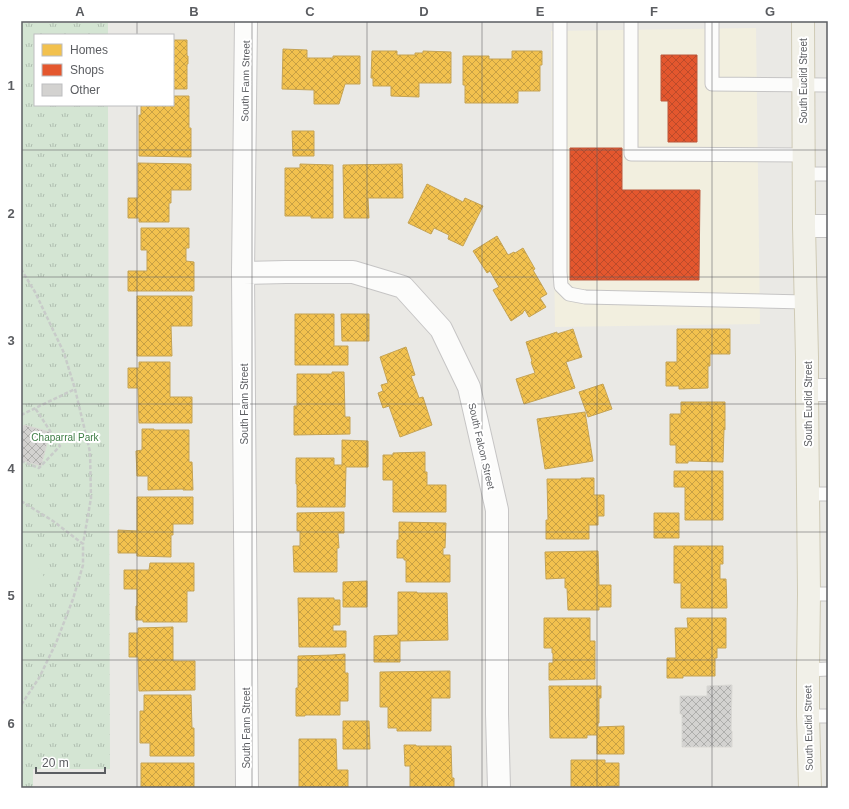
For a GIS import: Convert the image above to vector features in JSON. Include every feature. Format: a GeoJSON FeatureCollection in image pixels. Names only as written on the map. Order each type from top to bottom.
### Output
{"type":"FeatureCollection","features":[{"type":"Feature","properties":{"kind":"main road","name":"South Euclid Street"},"geometry":{"type":"LineString","coordinates":[[803,21],[804,226],[807,390],[818,494],[819,594],[818,716],[810,788]]}},
{"type":"Feature","properties":{"kind":"street","name":"South Fann Street"},"geometry":{"type":"LineString","coordinates":[[246,21],[243,273],[247,788]]}},
{"type":"Feature","properties":{"kind":"street"},"geometry":{"type":"LineString","coordinates":[[804,226],[828,226]]}},
{"type":"Feature","properties":{"kind":"street","name":"South Falcon Street"},"geometry":{"type":"LineString","coordinates":[[243,273],[353,272],[403,287],[442,329],[469,387],[497,510],[497,714],[499,788]]}},
{"type":"Feature","properties":{"kind":"street"},"geometry":{"type":"LineString","coordinates":[[807,390],[828,390]]}},
{"type":"Feature","properties":{"kind":"lane"},"geometry":{"type":"LineString","coordinates":[[560,21],[561,286],[569,294],[585,297],[805,302]]}},
{"type":"Feature","properties":{"kind":"lane"},"geometry":{"type":"LineString","coordinates":[[630,21],[631,154],[804,165],[828,174]]}},
{"type":"Feature","properties":{"kind":"lane"},"geometry":{"type":"LineString","coordinates":[[712,21],[712,84],[828,84]]}},
{"type":"Feature","properties":{"kind":"path"},"geometry":{"type":"LineString","coordinates":[[21,269],[35,292],[64,353],[75,389],[90,452],[90,498],[83,544],[83,565],[73,599],[56,643],[38,678],[21,705]]}},
{"type":"Feature","properties":{"kind":"path"},"geometry":{"type":"LineString","coordinates":[[21,415],[75,389]]}},
{"type":"Feature","properties":{"kind":"path"},"geometry":{"type":"LineString","coordinates":[[21,461],[39,468],[60,446],[35,408]]}},
{"type":"Feature","properties":{"kind":"path"},"geometry":{"type":"LineString","coordinates":[[21,501],[53,521],[83,544]]}},
{"type":"Feature","properties":{"kind":"shaded area"},"geometry":{"type":"Polygon","coordinates":[[[756,28],[760,324],[555,327],[551,31],[756,28]]]}},
{"type":"Feature","properties":{"kind":"green space","name":"Chaparral Park"},"geometry":{"type":"Polygon","coordinates":[[[21,23],[108,23],[108,34],[34,34],[34,106],[108,106],[110,769],[33,769],[33,788],[21,788],[21,23]]]}},
{"type":"Feature","properties":{"kind":"green space"},"geometry":{"type":"Polygon","coordinates":[[[21,555],[36,565],[45,578],[21,611],[21,555]]]}},
{"type":"Feature","properties":{"kind":"building: Homes"},"geometry":{"type":"Polygon","coordinates":[[[174,40],[187,40],[187,89],[174,89],[174,40]]]}},
{"type":"Feature","properties":{"kind":"building: Homes"},"geometry":{"type":"Polygon","coordinates":[[[283,49],[307,50],[307,58],[360,56],[360,84],[345,84],[339,104],[314,104],[314,90],[282,89],[283,49]]]}},
{"type":"Feature","properties":{"kind":"building: Homes"},"geometry":{"type":"Polygon","coordinates":[[[372,51],[397,51],[397,55],[415,55],[415,53],[423,53],[423,51],[451,52],[451,83],[419,83],[419,97],[391,96],[391,86],[373,86],[373,78],[371,78],[372,51]]]}},
{"type":"Feature","properties":{"kind":"building: Homes"},"geometry":{"type":"Polygon","coordinates":[[[512,51],[542,51],[542,65],[540,65],[540,91],[518,91],[518,103],[465,103],[465,85],[463,85],[463,56],[489,56],[489,59],[512,59],[512,51]]]}},
{"type":"Feature","properties":{"kind":"building: Homes"},"geometry":{"type":"Polygon","coordinates":[[[174,96],[189,96],[191,157],[139,156],[139,115],[141,115],[141,106],[174,106],[174,96]]]}},
{"type":"Feature","properties":{"kind":"building: Homes"},"geometry":{"type":"Polygon","coordinates":[[[292,131],[314,131],[314,156],[293,156],[292,131]]]}},
{"type":"Feature","properties":{"kind":"building: Homes"},"geometry":{"type":"Polygon","coordinates":[[[138,163],[191,164],[191,190],[171,190],[169,222],[139,222],[139,218],[128,218],[128,198],[138,198],[138,163]]]}},
{"type":"Feature","properties":{"kind":"building: Homes"},"geometry":{"type":"Polygon","coordinates":[[[300,164],[333,165],[333,218],[285,216],[285,168],[300,168],[300,164]]]}},
{"type":"Feature","properties":{"kind":"building: Homes"},"geometry":{"type":"Polygon","coordinates":[[[402,164],[403,198],[368,198],[369,218],[344,218],[343,165],[402,164]]]}},
{"type":"Feature","properties":{"kind":"building: Homes"},"geometry":{"type":"Polygon","coordinates":[[[427,184],[463,202],[465,198],[483,206],[463,246],[448,239],[449,235],[434,228],[431,234],[408,223],[427,184]]]}},
{"type":"Feature","properties":{"kind":"building: Homes"},"geometry":{"type":"Polygon","coordinates":[[[141,228],[189,228],[189,248],[186,248],[186,261],[194,262],[194,291],[128,291],[128,271],[147,271],[147,250],[141,250],[141,228]]]}},
{"type":"Feature","properties":{"kind":"building: Homes"},"geometry":{"type":"Polygon","coordinates":[[[497,236],[508,255],[523,248],[535,269],[533,270],[547,294],[540,298],[546,307],[529,317],[525,310],[511,321],[493,290],[499,287],[490,271],[487,273],[473,251],[497,236]]]}},
{"type":"Feature","properties":{"kind":"building: Homes"},"geometry":{"type":"Polygon","coordinates":[[[137,296],[192,296],[192,326],[171,326],[172,356],[137,356],[137,296]]]}},
{"type":"Feature","properties":{"kind":"building: Homes"},"geometry":{"type":"Polygon","coordinates":[[[295,314],[334,314],[334,346],[348,346],[348,365],[295,365],[295,314]]]}},
{"type":"Feature","properties":{"kind":"building: Homes"},"geometry":{"type":"Polygon","coordinates":[[[341,314],[369,314],[369,341],[342,341],[341,314]]]}},
{"type":"Feature","properties":{"kind":"building: Homes"},"geometry":{"type":"Polygon","coordinates":[[[573,329],[582,357],[566,362],[575,388],[524,404],[516,379],[535,373],[526,342],[557,332],[557,334],[573,329]]]}},
{"type":"Feature","properties":{"kind":"building: Homes"},"geometry":{"type":"Polygon","coordinates":[[[677,329],[730,329],[730,354],[710,354],[710,366],[708,366],[708,388],[679,389],[679,386],[666,386],[666,362],[677,362],[677,329]]]}},
{"type":"Feature","properties":{"kind":"building: Homes"},"geometry":{"type":"Polygon","coordinates":[[[406,347],[415,375],[411,376],[419,398],[423,397],[432,425],[400,437],[389,406],[383,408],[378,393],[383,391],[381,385],[388,383],[380,357],[406,347]]]}},
{"type":"Feature","properties":{"kind":"building: Homes"},"geometry":{"type":"Polygon","coordinates":[[[139,362],[170,362],[170,397],[192,397],[192,423],[139,423],[138,388],[128,388],[128,368],[139,368],[139,362]]]}},
{"type":"Feature","properties":{"kind":"building: Homes"},"geometry":{"type":"Polygon","coordinates":[[[332,372],[344,372],[345,417],[350,417],[350,434],[294,435],[294,406],[297,406],[297,374],[332,374],[332,372]]]}},
{"type":"Feature","properties":{"kind":"building: Homes"},"geometry":{"type":"Polygon","coordinates":[[[603,384],[612,409],[588,417],[579,392],[603,384]]]}},
{"type":"Feature","properties":{"kind":"building: Homes"},"geometry":{"type":"Polygon","coordinates":[[[681,402],[725,402],[723,462],[688,461],[688,463],[676,463],[676,445],[670,445],[670,414],[681,414],[681,402]]]}},
{"type":"Feature","properties":{"kind":"building: Homes"},"geometry":{"type":"Polygon","coordinates":[[[585,412],[593,461],[545,469],[537,419],[585,412]]]}},
{"type":"Feature","properties":{"kind":"building: Homes"},"geometry":{"type":"Polygon","coordinates":[[[142,429],[189,430],[189,462],[192,462],[193,490],[148,490],[148,476],[137,476],[136,451],[142,450],[142,429]]]}},
{"type":"Feature","properties":{"kind":"building: Homes"},"geometry":{"type":"Polygon","coordinates":[[[342,440],[368,441],[368,467],[346,467],[345,507],[297,507],[296,458],[334,458],[334,465],[342,465],[342,440]]]}},
{"type":"Feature","properties":{"kind":"building: Homes"},"geometry":{"type":"Polygon","coordinates":[[[425,452],[425,472],[427,472],[427,485],[446,485],[446,512],[393,512],[393,480],[383,480],[383,455],[393,455],[393,453],[425,452]]]}},
{"type":"Feature","properties":{"kind":"building: Homes"},"geometry":{"type":"Polygon","coordinates":[[[674,471],[723,471],[723,520],[685,520],[685,487],[674,487],[674,471]]]}},
{"type":"Feature","properties":{"kind":"building: Homes"},"geometry":{"type":"Polygon","coordinates":[[[594,478],[594,495],[604,495],[604,516],[598,516],[598,525],[589,525],[589,539],[546,539],[546,520],[548,520],[547,479],[594,478]]]}},
{"type":"Feature","properties":{"kind":"building: Homes"},"geometry":{"type":"Polygon","coordinates":[[[137,497],[193,497],[193,524],[173,524],[173,535],[171,535],[171,557],[137,556],[137,553],[118,553],[118,530],[137,531],[137,497]]]}},
{"type":"Feature","properties":{"kind":"building: Homes"},"geometry":{"type":"Polygon","coordinates":[[[344,512],[344,533],[338,533],[339,548],[337,548],[337,572],[294,572],[293,546],[300,546],[300,531],[297,531],[297,513],[344,512]]]}},
{"type":"Feature","properties":{"kind":"building: Homes"},"geometry":{"type":"Polygon","coordinates":[[[654,513],[679,513],[679,538],[654,538],[654,513]]]}},
{"type":"Feature","properties":{"kind":"building: Homes"},"geometry":{"type":"Polygon","coordinates":[[[399,522],[446,523],[445,548],[443,548],[443,555],[450,555],[450,582],[406,582],[406,560],[404,560],[404,558],[397,558],[399,522]]]}},
{"type":"Feature","properties":{"kind":"building: Homes"},"geometry":{"type":"Polygon","coordinates":[[[674,546],[723,546],[723,564],[720,564],[720,579],[726,579],[727,608],[681,608],[681,583],[674,583],[674,546]]]}},
{"type":"Feature","properties":{"kind":"building: Homes"},"geometry":{"type":"Polygon","coordinates":[[[598,551],[599,585],[611,585],[611,607],[599,607],[599,610],[568,610],[565,578],[546,579],[545,552],[598,551]]]}},
{"type":"Feature","properties":{"kind":"building: Homes"},"geometry":{"type":"Polygon","coordinates":[[[150,563],[194,563],[194,591],[187,591],[187,622],[143,622],[143,620],[136,620],[137,589],[124,589],[124,570],[149,570],[150,563]]]}},
{"type":"Feature","properties":{"kind":"building: Homes"},"geometry":{"type":"Polygon","coordinates":[[[367,581],[367,607],[343,607],[343,582],[367,581]]]}},
{"type":"Feature","properties":{"kind":"building: Homes"},"geometry":{"type":"Polygon","coordinates":[[[398,592],[447,593],[448,640],[400,641],[400,662],[374,662],[374,636],[398,635],[398,592]]]}},
{"type":"Feature","properties":{"kind":"building: Homes"},"geometry":{"type":"Polygon","coordinates":[[[298,598],[334,598],[334,600],[340,600],[340,625],[333,625],[333,631],[346,631],[346,647],[299,647],[298,598]]]}},
{"type":"Feature","properties":{"kind":"building: Homes"},"geometry":{"type":"Polygon","coordinates":[[[544,618],[590,618],[590,641],[595,641],[595,679],[549,680],[549,663],[553,663],[553,653],[552,648],[544,648],[544,618]]]}},
{"type":"Feature","properties":{"kind":"building: Homes"},"geometry":{"type":"Polygon","coordinates":[[[687,618],[726,618],[726,648],[717,648],[717,658],[715,658],[715,676],[683,676],[683,678],[667,678],[667,658],[676,658],[675,628],[688,628],[687,618]]]}},
{"type":"Feature","properties":{"kind":"building: Homes"},"geometry":{"type":"Polygon","coordinates":[[[173,627],[173,661],[195,661],[195,690],[139,691],[138,657],[129,657],[129,633],[138,633],[138,628],[173,627]]]}},
{"type":"Feature","properties":{"kind":"building: Homes"},"geometry":{"type":"Polygon","coordinates":[[[345,654],[345,673],[348,673],[348,701],[340,701],[340,715],[296,716],[298,656],[345,654]]]}},
{"type":"Feature","properties":{"kind":"building: Homes"},"geometry":{"type":"Polygon","coordinates":[[[450,671],[450,698],[431,698],[431,731],[397,731],[397,728],[388,728],[388,707],[380,707],[380,672],[450,671]]]}},
{"type":"Feature","properties":{"kind":"building: Homes"},"geometry":{"type":"Polygon","coordinates":[[[549,686],[601,686],[598,727],[624,726],[624,754],[597,754],[597,735],[587,735],[587,738],[550,738],[549,686]]]}},
{"type":"Feature","properties":{"kind":"building: Homes"},"geometry":{"type":"Polygon","coordinates":[[[144,695],[191,695],[192,728],[194,728],[194,756],[150,756],[150,743],[140,743],[140,711],[144,711],[144,695]]]}},
{"type":"Feature","properties":{"kind":"building: Homes"},"geometry":{"type":"Polygon","coordinates":[[[343,721],[369,721],[370,749],[343,749],[343,721]]]}},
{"type":"Feature","properties":{"kind":"building: Homes"},"geometry":{"type":"Polygon","coordinates":[[[299,739],[336,739],[337,770],[348,770],[348,788],[299,788],[299,739]]]}},
{"type":"Feature","properties":{"kind":"building: Homes"},"geometry":{"type":"Polygon","coordinates":[[[404,745],[451,746],[452,778],[454,778],[454,788],[410,788],[410,766],[405,766],[404,745]]]}},
{"type":"Feature","properties":{"kind":"building: Homes"},"geometry":{"type":"Polygon","coordinates":[[[571,760],[605,760],[605,763],[619,763],[619,786],[606,786],[606,788],[571,788],[571,760]]]}},
{"type":"Feature","properties":{"kind":"building: Homes"},"geometry":{"type":"Polygon","coordinates":[[[141,763],[194,763],[194,788],[141,788],[141,763]]]}},
{"type":"Feature","properties":{"kind":"building: Shops"},"geometry":{"type":"Polygon","coordinates":[[[661,55],[697,55],[697,142],[668,142],[668,101],[661,101],[661,55]]]}},
{"type":"Feature","properties":{"kind":"building: Shops"},"geometry":{"type":"Polygon","coordinates":[[[570,148],[622,148],[622,190],[700,190],[699,280],[570,280],[570,148]]]}},
{"type":"Feature","properties":{"kind":"building: Other"},"geometry":{"type":"Polygon","coordinates":[[[24,425],[50,432],[41,466],[21,460],[21,434],[24,425]]]}},
{"type":"Feature","properties":{"kind":"building: Other"},"geometry":{"type":"Polygon","coordinates":[[[732,685],[732,747],[682,747],[682,714],[680,714],[680,696],[707,696],[707,686],[732,685]]]}}]}
